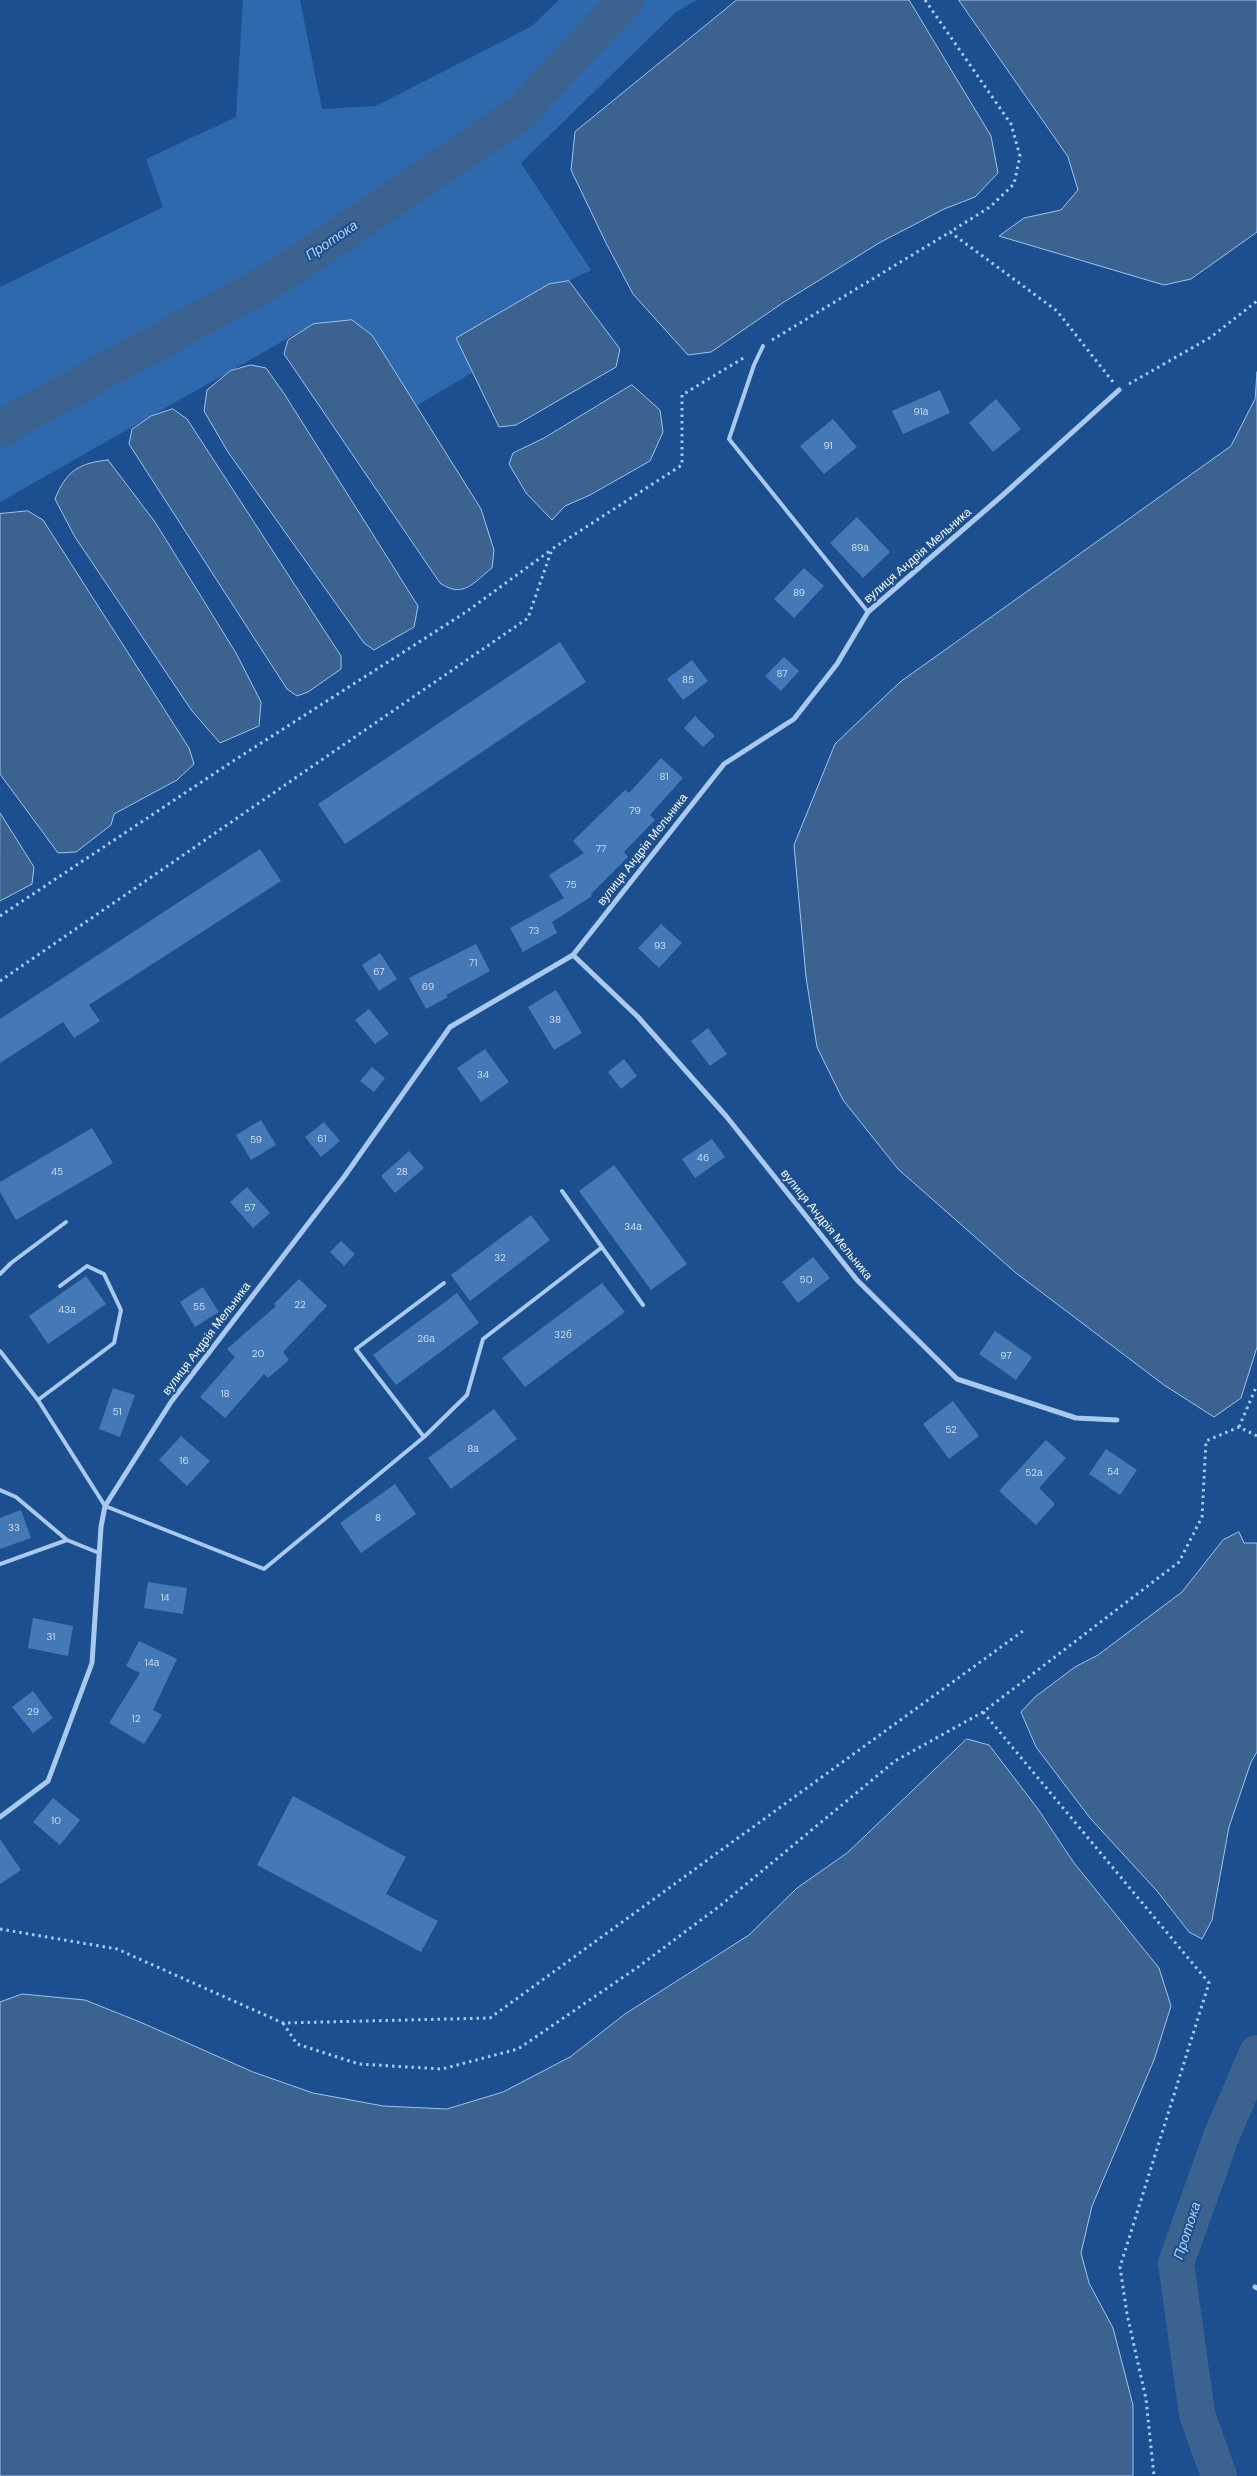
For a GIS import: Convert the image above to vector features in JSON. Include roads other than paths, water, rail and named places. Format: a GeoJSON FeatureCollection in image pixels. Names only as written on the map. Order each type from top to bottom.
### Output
{"type":"FeatureCollection","features":[{"type":"Feature","properties":{"kind":"street","name":"вулиця Андрія Мельника"},"geometry":{"type":"LineString","coordinates":[[0,1816],[48,1781],[92,1663],[101,1527],[105,1506],[171,1402],[344,1177],[450,1027],[573,955],[724,764],[794,718],[837,664],[868,612],[1004,494],[1119,390]]}},
{"type":"Feature","properties":{"kind":"street","name":"вулиця Андрія Мельника"},"geometry":{"type":"LineString","coordinates":[[573,955],[638,1017],[726,1116],[856,1280],[956,1379],[1076,1418],[1117,1420]]}},
{"type":"Feature","properties":{"kind":"lane"},"geometry":{"type":"LineString","coordinates":[[763,346],[754,365],[729,439],[868,612]]}},
{"type":"Feature","properties":{"kind":"lane"},"geometry":{"type":"LineString","coordinates":[[562,1191],[643,1305]]}},
{"type":"Feature","properties":{"kind":"lane"},"geometry":{"type":"LineString","coordinates":[[0,1274],[11,1263],[66,1222]]}},
{"type":"Feature","properties":{"kind":"lane"},"geometry":{"type":"LineString","coordinates":[[0,1351],[38,1400],[105,1506],[264,1568],[424,1437],[467,1395],[483,1339],[601,1248]]}},
{"type":"Feature","properties":{"kind":"lane"},"geometry":{"type":"LineString","coordinates":[[38,1400],[114,1343],[121,1310],[104,1274],[87,1266],[60,1286]]}},
{"type":"Feature","properties":{"kind":"lane"},"geometry":{"type":"LineString","coordinates":[[424,1437],[356,1349],[444,1283]]}},
{"type":"Feature","properties":{"kind":"lane"},"geometry":{"type":"LineString","coordinates":[[0,1490],[16,1497],[67,1540],[99,1553]]}},
{"type":"Feature","properties":{"kind":"lane"},"geometry":{"type":"LineString","coordinates":[[0,1564],[67,1540]]}},
{"type":"Feature","properties":{"kind":"waterway","name":"Протока"},"geometry":{"type":"LineString","coordinates":[[0,431],[20,417],[281,275],[519,114],[626,0]]}},
{"type":"Feature","properties":{"kind":"waterway","name":"Протока"},"geometry":{"type":"LineString","coordinates":[[1219,2476],[1197,2414],[1176,2263],[1221,2137],[1257,2053]]}}]}
